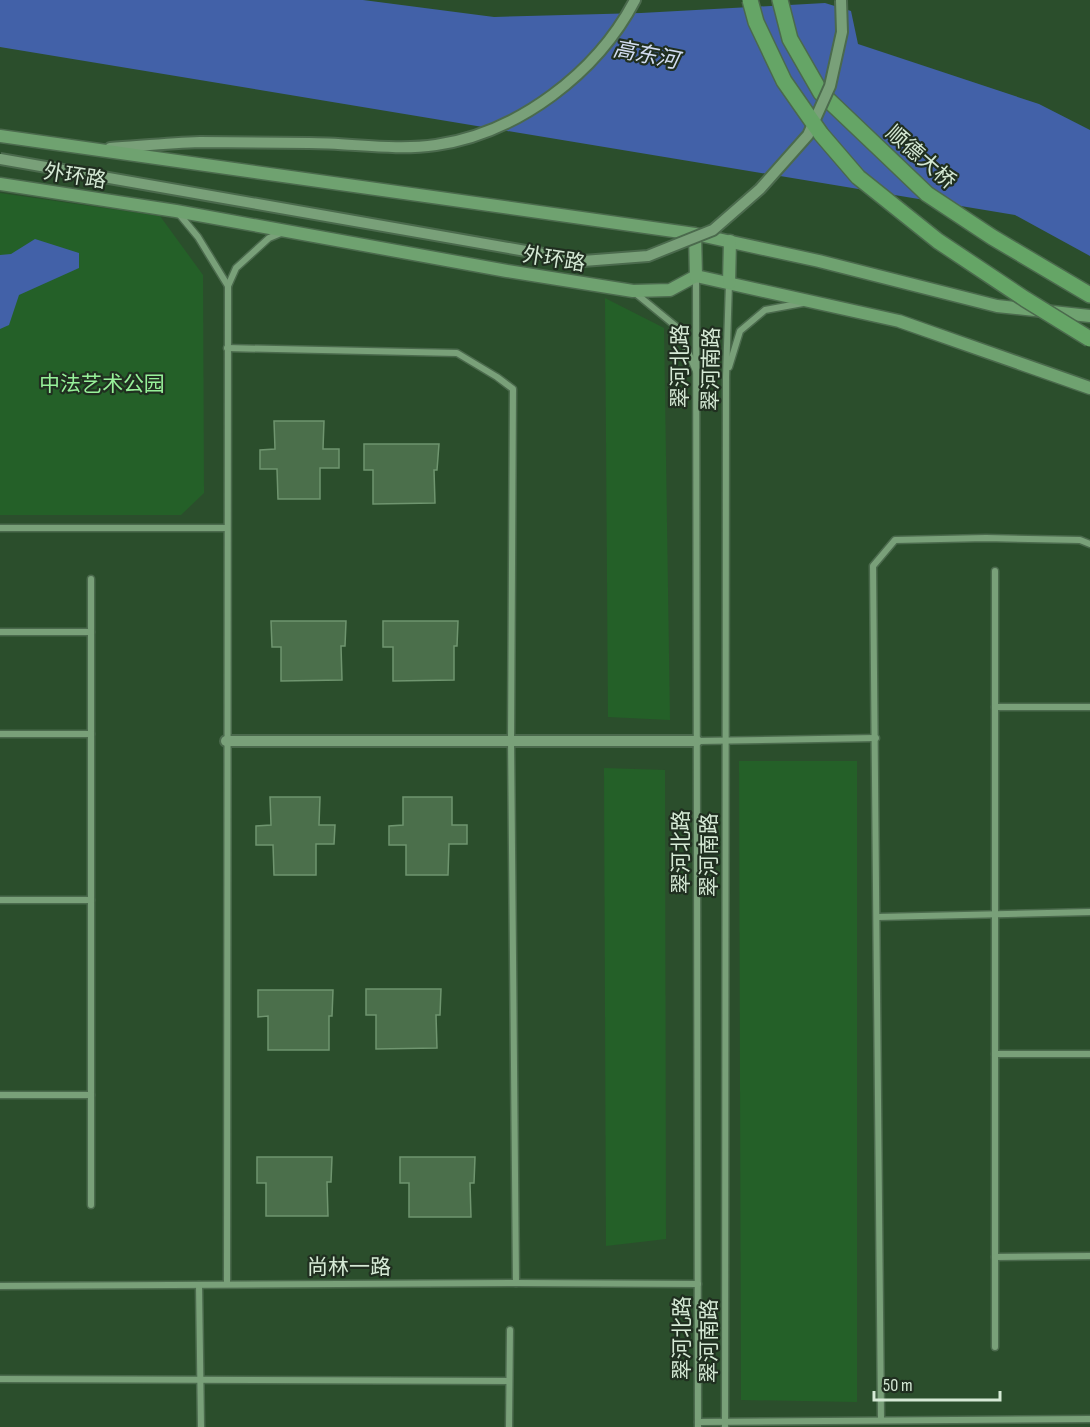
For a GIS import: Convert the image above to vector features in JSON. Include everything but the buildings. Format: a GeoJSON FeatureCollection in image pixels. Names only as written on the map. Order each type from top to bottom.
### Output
{"type":"FeatureCollection","features":[{"type":"Feature","properties":{"kind":"main road"},"geometry":{"type":"LineString","coordinates":[[750,0],[756,22],[784,81],[821,134],[858,177],[938,241],[1090,339]]}},
{"type":"Feature","properties":{"kind":"main road","name":"顺德大桥"},"geometry":{"type":"LineString","coordinates":[[780,0],[790,39],[821,93],[927,195],[1090,295]]}},
{"type":"Feature","properties":{"kind":"main road","name":"外环路"},"geometry":{"type":"LineString","coordinates":[[0,136],[695,234],[819,261],[997,306],[1090,316]]}},
{"type":"Feature","properties":{"kind":"main road","name":"外环路"},"geometry":{"type":"LineString","coordinates":[[0,184],[176,211],[507,271],[633,291],[670,290],[696,276]]}},
{"type":"Feature","properties":{"kind":"main road"},"geometry":{"type":"LineString","coordinates":[[695,234],[696,276],[900,321],[1090,388]]}},
{"type":"Feature","properties":{"kind":"main road"},"geometry":{"type":"LineString","coordinates":[[729,283],[730,241]]}},
{"type":"Feature","properties":{"kind":"street"},"geometry":{"type":"LineString","coordinates":[[93,149],[199,142],[318,143],[385,148],[436,145],[477,136],[534,108],[580,73],[613,35],[635,0]]}},
{"type":"Feature","properties":{"kind":"street"},"geometry":{"type":"LineString","coordinates":[[0,159],[583,261],[648,256],[713,230],[760,189],[808,135],[830,86],[842,32],[841,0]]}},
{"type":"Feature","properties":{"kind":"street"},"geometry":{"type":"LineString","coordinates":[[176,211],[198,237],[228,286]]}},
{"type":"Feature","properties":{"kind":"street"},"geometry":{"type":"LineString","coordinates":[[227,1284],[228,286],[236,268],[243,261],[270,238],[285,231]]}},
{"type":"Feature","properties":{"kind":"street","name":"翠河北路"},"geometry":{"type":"LineString","coordinates":[[696,276],[698,1424]]}},
{"type":"Feature","properties":{"kind":"street","name":"翠河南路"},"geometry":{"type":"LineString","coordinates":[[725,1424],[726,376],[729,283]]}},
{"type":"Feature","properties":{"kind":"street"},"geometry":{"type":"LineString","coordinates":[[633,291],[678,328],[697,375]]}},
{"type":"Feature","properties":{"kind":"street"},"geometry":{"type":"LineString","coordinates":[[726,376],[740,332],[765,310],[812,302]]}},
{"type":"Feature","properties":{"kind":"street"},"geometry":{"type":"LineString","coordinates":[[227,348],[457,353],[497,376],[513,389],[511,740],[516,1283]]}},
{"type":"Feature","properties":{"kind":"street"},"geometry":{"type":"LineString","coordinates":[[0,528],[227,528]]}},
{"type":"Feature","properties":{"kind":"street"},"geometry":{"type":"LineString","coordinates":[[881,1419],[873,566],[895,540],[1068,539],[1090,544]]}},
{"type":"Feature","properties":{"kind":"street"},"geometry":{"type":"LineString","coordinates":[[995,571],[995,1347]]}},
{"type":"Feature","properties":{"kind":"street"},"geometry":{"type":"LineString","coordinates":[[91,579],[91,1205]]}},
{"type":"Feature","properties":{"kind":"street"},"geometry":{"type":"LineString","coordinates":[[0,632],[91,632]]}},
{"type":"Feature","properties":{"kind":"street"},"geometry":{"type":"LineString","coordinates":[[995,707],[1090,707]]}},
{"type":"Feature","properties":{"kind":"street"},"geometry":{"type":"LineString","coordinates":[[0,734],[91,734]]}},
{"type":"Feature","properties":{"kind":"street"},"geometry":{"type":"LineString","coordinates":[[226,741],[697,741],[876,738]]}},
{"type":"Feature","properties":{"kind":"street"},"geometry":{"type":"LineString","coordinates":[[0,900],[91,900]]}},
{"type":"Feature","properties":{"kind":"street"},"geometry":{"type":"LineString","coordinates":[[878,917],[1090,912]]}},
{"type":"Feature","properties":{"kind":"street"},"geometry":{"type":"LineString","coordinates":[[995,1054],[1090,1054]]}},
{"type":"Feature","properties":{"kind":"street"},"geometry":{"type":"LineString","coordinates":[[0,1095],[91,1095]]}},
{"type":"Feature","properties":{"kind":"street"},"geometry":{"type":"LineString","coordinates":[[995,1257],[1090,1256]]}},
{"type":"Feature","properties":{"kind":"street","name":"尚林一路"},"geometry":{"type":"LineString","coordinates":[[0,1286],[698,1284]]}},
{"type":"Feature","properties":{"kind":"street"},"geometry":{"type":"LineString","coordinates":[[199,1285],[201,1427]]}},
{"type":"Feature","properties":{"kind":"street"},"geometry":{"type":"LineString","coordinates":[[509,1427],[510,1330]]}},
{"type":"Feature","properties":{"kind":"street"},"geometry":{"type":"LineString","coordinates":[[0,1379],[509,1381]]}},
{"type":"Feature","properties":{"kind":"street"},"geometry":{"type":"LineString","coordinates":[[698,1424],[881,1419],[1090,1419]]}},
{"type":"Feature","properties":{"kind":"street"},"geometry":{"type":"LineString","coordinates":[[1008,1419],[1008,1427]]}},
{"type":"Feature","properties":{"kind":"green space","name":"中法艺术公园"},"geometry":{"type":"Polygon","coordinates":[[[0,193],[160,216],[203,275],[204,493],[181,515],[0,515],[0,193]]]}},
{"type":"Feature","properties":{"kind":"green space"},"geometry":{"type":"Polygon","coordinates":[[[605,298],[664,328],[670,720],[608,717],[605,298]]]}},
{"type":"Feature","properties":{"kind":"green space"},"geometry":{"type":"Polygon","coordinates":[[[739,761],[857,761],[857,1402],[741,1400],[739,761]]]}},
{"type":"Feature","properties":{"kind":"green space"},"geometry":{"type":"Polygon","coordinates":[[[604,768],[665,770],[666,1239],[606,1246],[604,768]]]}},
{"type":"Feature","properties":{"kind":"water","name":"高东河"},"geometry":{"type":"Polygon","coordinates":[[[0,0],[363,0],[494,17],[641,13],[825,3],[851,11],[858,44],[1039,104],[1090,130],[1090,256],[1015,215],[0,47],[0,0]]]}},
{"type":"Feature","properties":{"kind":"water"},"geometry":{"type":"Polygon","coordinates":[[[35,239],[79,253],[79,268],[19,295],[9,325],[0,329],[0,255],[11,254],[35,239]]]}}]}
